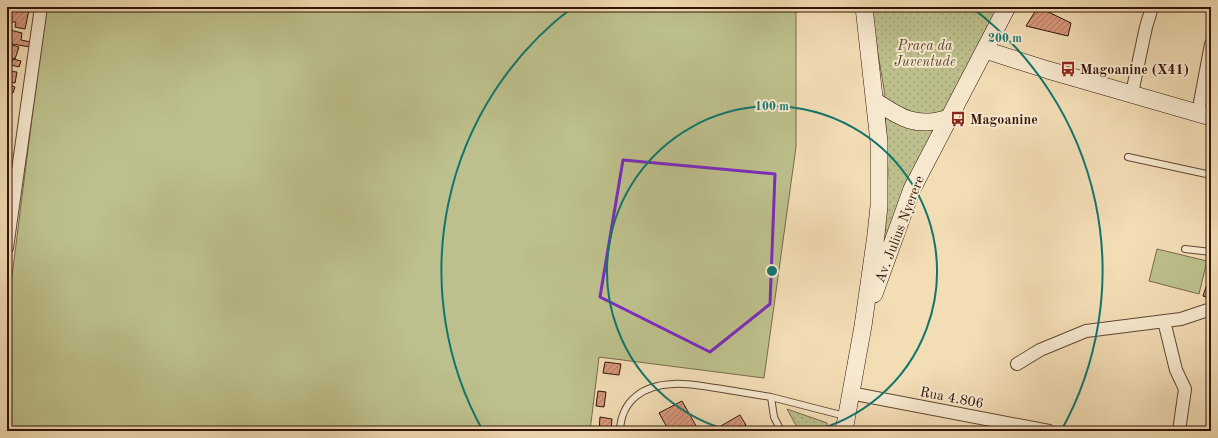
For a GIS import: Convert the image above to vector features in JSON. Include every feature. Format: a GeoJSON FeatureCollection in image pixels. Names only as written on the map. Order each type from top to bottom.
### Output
{"type":"FeatureCollection","features":[{"type":"Feature","properties":{"kind":"main road","name":"Av. Julius Nyerere"},"geometry":{"type":"LineString","coordinates":[[845,424],[863,326],[879,206],[879,142],[864,7]]}},
{"type":"Feature","properties":{"kind":"main road","name":"Av. Julius Nyerere"},"geometry":{"type":"LineString","coordinates":[[863,326],[912,188],[949,118],[989,51],[1007,7]]}},
{"type":"Feature","properties":{"kind":"main road"},"geometry":{"type":"LineString","coordinates":[[989,51],[1048,70],[1115,88],[1204,115]]}},
{"type":"Feature","properties":{"kind":"main road"},"geometry":{"type":"LineString","coordinates":[[875,101],[905,119],[920,122],[936,122],[949,118]]}},
{"type":"Feature","properties":{"kind":"street"},"geometry":{"type":"LineString","coordinates":[[7,248],[40,7]]}},
{"type":"Feature","properties":{"kind":"street"},"geometry":{"type":"LineString","coordinates":[[1132,93],[1152,7]]}},
{"type":"Feature","properties":{"kind":"street"},"geometry":{"type":"LineString","coordinates":[[1204,115],[1211,44]]}},
{"type":"Feature","properties":{"kind":"street"},"geometry":{"type":"LineString","coordinates":[[1017,364],[1040,350],[1086,331],[1180,318],[1211,309]]}},
{"type":"Feature","properties":{"kind":"street"},"geometry":{"type":"LineString","coordinates":[[1164,320],[1176,370],[1185,389],[1179,431]]}},
{"type":"Feature","properties":{"kind":"street","name":"Rua 4.806"},"geometry":{"type":"LineString","coordinates":[[850,393],[1010,427],[1049,431]]}},
{"type":"Feature","properties":{"kind":"lane"},"geometry":{"type":"LineString","coordinates":[[1128,157],[1211,175]]}},
{"type":"Feature","properties":{"kind":"lane"},"geometry":{"type":"LineString","coordinates":[[1185,249],[1211,252]]}},
{"type":"Feature","properties":{"kind":"lane"},"geometry":{"type":"LineString","coordinates":[[620,431],[620,422],[627,405],[640,392],[655,387],[673,384],[697,385],[771,397],[845,424]]}},
{"type":"Feature","properties":{"kind":"lane"},"geometry":{"type":"LineString","coordinates":[[771,397],[774,417],[781,431]]}},
{"type":"Feature","properties":{"kind":"highlighted area"},"geometry":{"type":"Polygon","coordinates":[[[623,160],[775,174],[770,304],[710,352],[600,297],[623,160]]]}},
{"type":"Feature","properties":{"kind":"green space"},"geometry":{"type":"Polygon","coordinates":[[[46,7],[796,7],[796,147],[764,378],[599,357],[590,431],[7,431],[7,316],[46,7]]]}},
{"type":"Feature","properties":{"kind":"green space","name":"Praça da Juventude"},"geometry":{"type":"Polygon","coordinates":[[[872,7],[999,7],[863,326],[886,203],[888,173],[884,89],[872,7]]]}},
{"type":"Feature","properties":{"kind":"green space"},"geometry":{"type":"Polygon","coordinates":[[[1157,249],[1207,261],[1199,294],[1149,281],[1157,249]]]}},
{"type":"Feature","properties":{"kind":"green space"},"geometry":{"type":"Polygon","coordinates":[[[787,409],[827,423],[826,431],[799,431],[787,409]]]}},
{"type":"Feature","properties":{"kind":"building"},"geometry":{"type":"Polygon","coordinates":[[[10,7],[29,10],[25,29],[15,27],[16,22],[11,22],[12,17],[8,16],[10,7]]]}},
{"type":"Feature","properties":{"kind":"building"},"geometry":{"type":"Polygon","coordinates":[[[1038,7],[1071,23],[1068,36],[1026,26],[1038,7]]]}},
{"type":"Feature","properties":{"kind":"building"},"geometry":{"type":"Polygon","coordinates":[[[10,30],[22,33],[21,40],[31,42],[30,47],[7,43],[10,30]]]}},
{"type":"Feature","properties":{"kind":"building"},"geometry":{"type":"Polygon","coordinates":[[[8,44],[19,47],[15,59],[7,57],[8,44]]]}},
{"type":"Feature","properties":{"kind":"building"},"geometry":{"type":"Polygon","coordinates":[[[13,59],[21,61],[19,67],[11,65],[13,59]]]}},
{"type":"Feature","properties":{"kind":"building"},"geometry":{"type":"Polygon","coordinates":[[[7,71],[17,72],[15,83],[7,82],[7,71]]]}},
{"type":"Feature","properties":{"kind":"building"},"geometry":{"type":"Polygon","coordinates":[[[7,84],[15,87],[13,93],[7,91],[7,84]]]}},
{"type":"Feature","properties":{"kind":"building"},"geometry":{"type":"Polygon","coordinates":[[[1211,272],[1211,299],[1203,296],[1211,272]]]}},
{"type":"Feature","properties":{"kind":"building"},"geometry":{"type":"Polygon","coordinates":[[[605,362],[621,364],[619,375],[603,373],[605,362]]]}},
{"type":"Feature","properties":{"kind":"building"},"geometry":{"type":"Polygon","coordinates":[[[598,391],[606,392],[604,407],[596,406],[598,391]]]}},
{"type":"Feature","properties":{"kind":"building"},"geometry":{"type":"Polygon","coordinates":[[[682,401],[699,431],[669,431],[659,413],[682,401]]]}},
{"type":"Feature","properties":{"kind":"building"},"geometry":{"type":"Polygon","coordinates":[[[740,415],[746,425],[736,431],[712,431],[740,415]]]}},
{"type":"Feature","properties":{"kind":"building"},"geometry":{"type":"Polygon","coordinates":[[[600,417],[612,419],[611,431],[599,431],[600,417]]]}},
{"type":"Feature","properties":{"kind":"place","name":"Magoanine (X41)"},"geometry":{"type":"Point","coordinates":[1068,69]}},
{"type":"Feature","properties":{"kind":"place","name":"Magoanine"},"geometry":{"type":"Point","coordinates":[958,119]}}]}
